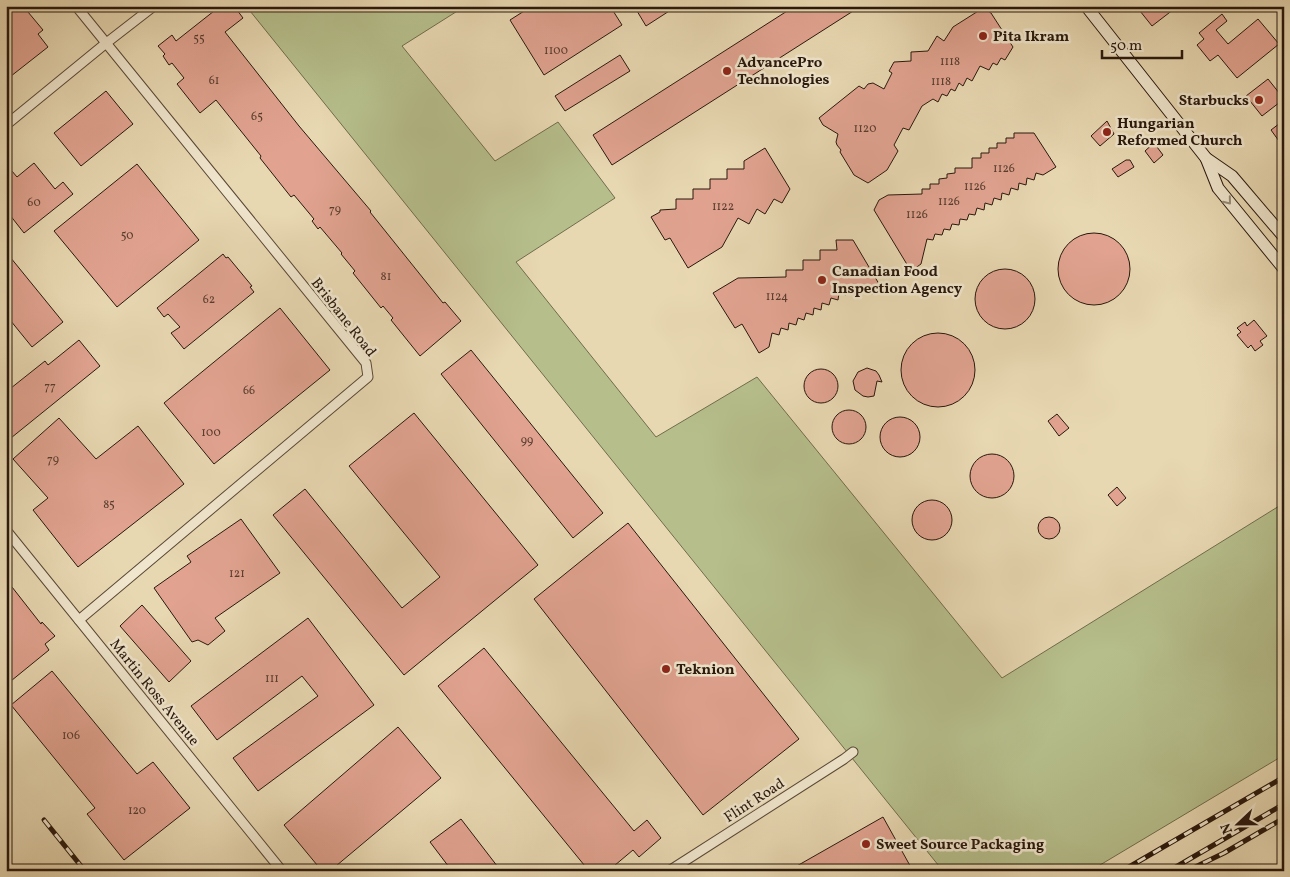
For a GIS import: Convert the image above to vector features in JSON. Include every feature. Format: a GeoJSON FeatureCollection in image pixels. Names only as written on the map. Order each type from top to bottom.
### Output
{"type":"FeatureCollection","features":[{"type":"Feature","properties":{"kind":"main road"},"geometry":{"type":"LineString","coordinates":[[1086,6],[1206,158],[1218,188],[1284,269]]}},
{"type":"Feature","properties":{"kind":"main road"},"geometry":{"type":"LineString","coordinates":[[1206,158],[1232,176],[1284,237]]}},
{"type":"Feature","properties":{"kind":"street","name":"Brisbane Road"},"geometry":{"type":"LineString","coordinates":[[76,6],[366,363],[368,377],[79,620]]}},
{"type":"Feature","properties":{"kind":"street"},"geometry":{"type":"LineString","coordinates":[[6,125],[154,6]]}},
{"type":"Feature","properties":{"kind":"street","name":"Martin Ross Avenue"},"geometry":{"type":"LineString","coordinates":[[6,530],[282,871]]}},
{"type":"Feature","properties":{"kind":"street","name":"Flint Road"},"geometry":{"type":"LineString","coordinates":[[669,871],[853,752]]}},
{"type":"Feature","properties":{"kind":"green space"},"geometry":{"type":"Polygon","coordinates":[[[246,6],[456,6],[459,10],[402,46],[495,161],[558,122],[615,198],[516,262],[656,437],[757,377],[1002,678],[1284,503],[1284,755],[1090,871],[943,871],[246,6]]]}},
{"type":"Feature","properties":{"kind":"building"},"geometry":{"type":"Polygon","coordinates":[[[6,6],[23,6],[43,30],[38,34],[48,47],[6,80],[6,6]]]}},
{"type":"Feature","properties":{"kind":"building"},"geometry":{"type":"Polygon","coordinates":[[[210,6],[234,6],[243,18],[225,32],[299,126],[371,211],[443,303],[445,302],[461,321],[420,356],[391,320],[393,318],[383,306],[381,308],[353,273],[355,271],[342,253],[320,227],[318,229],[312,221],[314,219],[294,195],[291,197],[216,100],[200,113],[177,84],[184,78],[172,63],[169,65],[163,56],[165,54],[158,46],[172,35],[176,41],[214,11],[210,6]]]}},
{"type":"Feature","properties":{"kind":"building"},"geometry":{"type":"Polygon","coordinates":[[[532,6],[610,6],[622,25],[544,75],[510,20],[532,6]]]}},
{"type":"Feature","properties":{"kind":"building"},"geometry":{"type":"Polygon","coordinates":[[[634,6],[677,6],[646,26],[634,6]]]}},
{"type":"Feature","properties":{"kind":"building","name":"AdvancePro Technologies"},"geometry":{"type":"Polygon","coordinates":[[[795,6],[861,6],[612,165],[593,135],[795,6]]]}},
{"type":"Feature","properties":{"kind":"building"},"geometry":{"type":"Polygon","coordinates":[[[1136,6],[1178,6],[1152,26],[1136,6]]]}},
{"type":"Feature","properties":{"kind":"building"},"geometry":{"type":"Polygon","coordinates":[[[983,8],[991,13],[1013,47],[1005,60],[1001,58],[997,65],[993,63],[989,70],[980,66],[972,81],[967,78],[963,86],[959,83],[955,91],[951,89],[947,96],[942,94],[938,102],[933,99],[922,106],[909,130],[903,128],[894,145],[898,151],[887,170],[868,183],[854,175],[837,145],[838,134],[823,125],[819,118],[859,86],[864,89],[868,84],[873,83],[884,89],[892,73],[889,71],[894,62],[911,61],[911,52],[928,51],[937,36],[944,41],[953,27],[983,8]]]}},
{"type":"Feature","properties":{"kind":"building"},"geometry":{"type":"Polygon","coordinates":[[[1222,14],[1227,21],[1216,30],[1228,44],[1258,19],[1279,44],[1237,78],[1218,55],[1210,61],[1197,45],[1204,39],[1199,33],[1222,14]]]}},
{"type":"Feature","properties":{"kind":"building"},"geometry":{"type":"Polygon","coordinates":[[[620,55],[630,71],[565,111],[555,96],[620,55]]]}},
{"type":"Feature","properties":{"kind":"building"},"geometry":{"type":"Polygon","coordinates":[[[1268,79],[1284,99],[1262,116],[1246,96],[1268,79]]]}},
{"type":"Feature","properties":{"kind":"building"},"geometry":{"type":"Polygon","coordinates":[[[106,91],[133,124],[81,166],[54,133],[106,91]]]}},
{"type":"Feature","properties":{"kind":"building"},"geometry":{"type":"Polygon","coordinates":[[[1284,120],[1284,148],[1271,130],[1284,120]]]}},
{"type":"Feature","properties":{"kind":"building"},"geometry":{"type":"Polygon","coordinates":[[[1107,121],[1114,134],[1100,146],[1091,136],[1107,121]]]}},
{"type":"Feature","properties":{"kind":"building"},"geometry":{"type":"Polygon","coordinates":[[[1014,133],[1034,133],[1056,167],[1043,175],[1036,173],[1034,180],[1027,178],[1026,185],[1019,183],[1018,190],[1011,188],[1009,195],[1002,193],[1001,200],[994,198],[992,205],[985,203],[984,210],[977,208],[975,215],[969,214],[967,220],[960,219],[959,225],[952,224],[950,230],[944,229],[942,235],[935,234],[933,240],[927,239],[921,264],[911,271],[874,210],[879,200],[888,195],[922,194],[922,189],[930,189],[930,184],[939,184],[939,179],[947,178],[947,174],[955,173],[955,168],[972,168],[972,158],[981,158],[981,153],[989,153],[989,148],[997,148],[997,143],[1006,143],[1006,138],[1014,138],[1014,133]]]}},
{"type":"Feature","properties":{"kind":"building"},"geometry":{"type":"Polygon","coordinates":[[[1154,143],[1163,155],[1154,163],[1145,151],[1154,143]]]}},
{"type":"Feature","properties":{"kind":"building"},"geometry":{"type":"Polygon","coordinates":[[[765,148],[790,189],[782,203],[774,199],[765,214],[757,209],[749,224],[738,218],[722,247],[688,268],[670,238],[665,240],[651,217],[660,212],[660,210],[676,209],[676,199],[693,199],[693,189],[710,189],[710,179],[727,179],[727,169],[744,169],[744,161],[765,148]]]}},
{"type":"Feature","properties":{"kind":"building"},"geometry":{"type":"Polygon","coordinates":[[[1126,160],[1130,160],[1134,167],[1118,177],[1112,169],[1126,160]]]}},
{"type":"Feature","properties":{"kind":"building"},"geometry":{"type":"Polygon","coordinates":[[[34,163],[55,189],[63,182],[73,194],[24,233],[6,210],[6,164],[17,177],[34,163]]]}},
{"type":"Feature","properties":{"kind":"building"},"geometry":{"type":"Polygon","coordinates":[[[137,164],[199,240],[117,307],[54,231],[137,164]]]}},
{"type":"Feature","properties":{"kind":"building"},"geometry":{"type":"Polygon","coordinates":[[[1087,233],[1101,233],[1120,243],[1130,262],[1130,276],[1120,295],[1101,305],[1087,305],[1068,295],[1058,276],[1058,262],[1068,243],[1087,233]]]}},
{"type":"Feature","properties":{"kind":"building"},"geometry":{"type":"Polygon","coordinates":[[[836,240],[853,240],[882,289],[873,294],[847,288],[846,295],[839,293],[838,300],[831,298],[829,305],[822,303],[821,310],[814,308],[813,315],[806,313],[804,320],[798,318],[796,325],[789,323],[788,330],[781,328],[779,335],[772,333],[769,347],[759,353],[742,324],[735,328],[713,293],[738,278],[786,277],[786,270],[803,270],[803,260],[820,260],[820,250],[837,250],[836,240]]]}},
{"type":"Feature","properties":{"kind":"building"},"geometry":{"type":"Polygon","coordinates":[[[6,252],[63,322],[32,347],[6,315],[6,252]]]}},
{"type":"Feature","properties":{"kind":"building"},"geometry":{"type":"Polygon","coordinates":[[[223,254],[226,258],[228,257],[252,286],[250,287],[254,292],[184,349],[171,333],[180,327],[168,314],[164,317],[157,308],[223,254]]]}},
{"type":"Feature","properties":{"kind":"building"},"geometry":{"type":"Polygon","coordinates":[[[999,269],[1011,269],[1027,277],[1033,287],[1035,299],[1033,311],[1027,321],[1011,329],[999,329],[983,321],[975,305],[975,293],[983,277],[999,269]]]}},
{"type":"Feature","properties":{"kind":"building"},"geometry":{"type":"Polygon","coordinates":[[[280,308],[330,370],[214,464],[164,403],[280,308]]]}},
{"type":"Feature","properties":{"kind":"building"},"geometry":{"type":"Polygon","coordinates":[[[1254,320],[1267,336],[1260,341],[1263,345],[1255,351],[1251,345],[1248,348],[1237,335],[1241,332],[1237,328],[1245,322],[1247,326],[1254,320]]]}},
{"type":"Feature","properties":{"kind":"building"},"geometry":{"type":"Polygon","coordinates":[[[938,333],[959,339],[969,349],[975,370],[969,391],[959,401],[938,407],[917,401],[907,391],[901,370],[907,349],[917,339],[938,333]]]}},
{"type":"Feature","properties":{"kind":"building"},"geometry":{"type":"Polygon","coordinates":[[[79,340],[100,366],[6,442],[6,392],[45,361],[48,365],[79,340]]]}},
{"type":"Feature","properties":{"kind":"building"},"geometry":{"type":"Polygon","coordinates":[[[471,350],[603,513],[573,538],[441,374],[471,350]]]}},
{"type":"Feature","properties":{"kind":"building"},"geometry":{"type":"Polygon","coordinates":[[[867,368],[876,371],[882,382],[877,381],[874,396],[868,397],[855,390],[853,381],[858,372],[867,368]]]}},
{"type":"Feature","properties":{"kind":"building"},"geometry":{"type":"Polygon","coordinates":[[[821,369],[833,374],[838,386],[833,398],[821,403],[809,398],[804,386],[809,374],[821,369]]]}},
{"type":"Feature","properties":{"kind":"building"},"geometry":{"type":"Polygon","coordinates":[[[849,410],[861,415],[866,427],[861,439],[849,444],[837,439],[832,427],[837,415],[849,410]]]}},
{"type":"Feature","properties":{"kind":"building"},"geometry":{"type":"Polygon","coordinates":[[[414,413],[538,565],[404,675],[273,515],[305,489],[402,608],[440,577],[349,466],[414,413]]]}},
{"type":"Feature","properties":{"kind":"building"},"geometry":{"type":"Polygon","coordinates":[[[1057,414],[1069,428],[1059,436],[1048,421],[1057,414]]]}},
{"type":"Feature","properties":{"kind":"building"},"geometry":{"type":"Polygon","coordinates":[[[896,417],[904,417],[911,420],[917,426],[920,437],[917,448],[911,454],[904,457],[896,457],[889,454],[883,448],[880,441],[880,433],[883,426],[889,420],[896,417]]]}},
{"type":"Feature","properties":{"kind":"building"},"geometry":{"type":"Polygon","coordinates":[[[59,418],[96,459],[138,426],[184,484],[78,567],[33,510],[48,498],[13,459],[59,418]]]}},
{"type":"Feature","properties":{"kind":"building"},"geometry":{"type":"Polygon","coordinates":[[[988,454],[996,454],[1008,460],[1014,476],[1008,492],[996,498],[988,498],[976,492],[970,480],[970,472],[976,460],[988,454]]]}},
{"type":"Feature","properties":{"kind":"building"},"geometry":{"type":"Polygon","coordinates":[[[1117,487],[1126,498],[1117,506],[1108,495],[1117,487]]]}},
{"type":"Feature","properties":{"kind":"building"},"geometry":{"type":"Polygon","coordinates":[[[928,500],[936,500],[943,503],[949,509],[952,520],[949,531],[943,537],[936,540],[928,540],[921,537],[915,531],[912,524],[912,516],[915,509],[921,503],[928,500]]]}},
{"type":"Feature","properties":{"kind":"building"},"geometry":{"type":"Polygon","coordinates":[[[1049,517],[1059,524],[1060,528],[1053,538],[1049,539],[1039,532],[1038,528],[1045,518],[1049,517]]]}},
{"type":"Feature","properties":{"kind":"building"},"geometry":{"type":"Polygon","coordinates":[[[241,519],[280,573],[215,618],[225,631],[208,645],[198,640],[192,642],[154,588],[191,562],[187,556],[241,519]]]}},
{"type":"Feature","properties":{"kind":"building","name":"Teknion"},"geometry":{"type":"Polygon","coordinates":[[[628,523],[799,739],[703,815],[534,599],[628,523]]]}},
{"type":"Feature","properties":{"kind":"building"},"geometry":{"type":"Polygon","coordinates":[[[12,587],[41,624],[42,622],[55,636],[45,644],[49,650],[6,685],[6,592],[12,587]]]}},
{"type":"Feature","properties":{"kind":"building"},"geometry":{"type":"Polygon","coordinates":[[[142,605],[191,661],[169,682],[120,626],[142,605]]]}},
{"type":"Feature","properties":{"kind":"building"},"geometry":{"type":"Polygon","coordinates":[[[308,618],[374,705],[258,791],[233,758],[318,696],[302,676],[217,740],[191,706],[308,618]]]}},
{"type":"Feature","properties":{"kind":"building"},"geometry":{"type":"Polygon","coordinates":[[[484,648],[634,831],[647,820],[661,838],[639,857],[633,850],[608,871],[589,871],[438,686],[484,648]]]}},
{"type":"Feature","properties":{"kind":"building"},"geometry":{"type":"Polygon","coordinates":[[[52,671],[137,774],[153,762],[190,808],[124,860],[87,814],[95,808],[11,705],[52,671]]]}},
{"type":"Feature","properties":{"kind":"building"},"geometry":{"type":"Polygon","coordinates":[[[398,727],[441,778],[330,871],[322,871],[284,825],[398,727]]]}},
{"type":"Feature","properties":{"kind":"building","name":"Sweet Source Packaging"},"geometry":{"type":"Polygon","coordinates":[[[883,817],[913,871],[788,871],[883,817]]]}},
{"type":"Feature","properties":{"kind":"building"},"geometry":{"type":"Polygon","coordinates":[[[461,819],[501,871],[452,871],[430,842],[461,819]]]}},
{"type":"Feature","properties":{"kind":"railway"},"geometry":{"type":"LineString","coordinates":[[1122,871],[1284,777]]}},
{"type":"Feature","properties":{"kind":"railway"},"geometry":{"type":"LineString","coordinates":[[1169,871],[1284,804]]}},
{"type":"Feature","properties":{"kind":"railway"},"geometry":{"type":"LineString","coordinates":[[1187,871],[1224,853],[1284,818]]}},
{"type":"Feature","properties":{"kind":"railway"},"geometry":{"type":"LineString","coordinates":[[44,820],[85,871]]}},
{"type":"Feature","properties":{"kind":"place","name":"Pita Ikram"},"geometry":{"type":"Point","coordinates":[983,36]}},
{"type":"Feature","properties":{"kind":"place","name":"AdvancePro Technologies"},"geometry":{"type":"Point","coordinates":[727,71]}},
{"type":"Feature","properties":{"kind":"place","name":"Starbucks"},"geometry":{"type":"Point","coordinates":[1259,100]}},
{"type":"Feature","properties":{"kind":"place","name":"Hungarian Reformed Church"},"geometry":{"type":"Point","coordinates":[1107,132]}},
{"type":"Feature","properties":{"kind":"place","name":"Canadian Food Inspection Agency"},"geometry":{"type":"Point","coordinates":[822,280]}},
{"type":"Feature","properties":{"kind":"place","name":"Teknion"},"geometry":{"type":"Point","coordinates":[666,669]}},
{"type":"Feature","properties":{"kind":"place","name":"Sweet Source Packaging"},"geometry":{"type":"Point","coordinates":[866,844]}}]}
